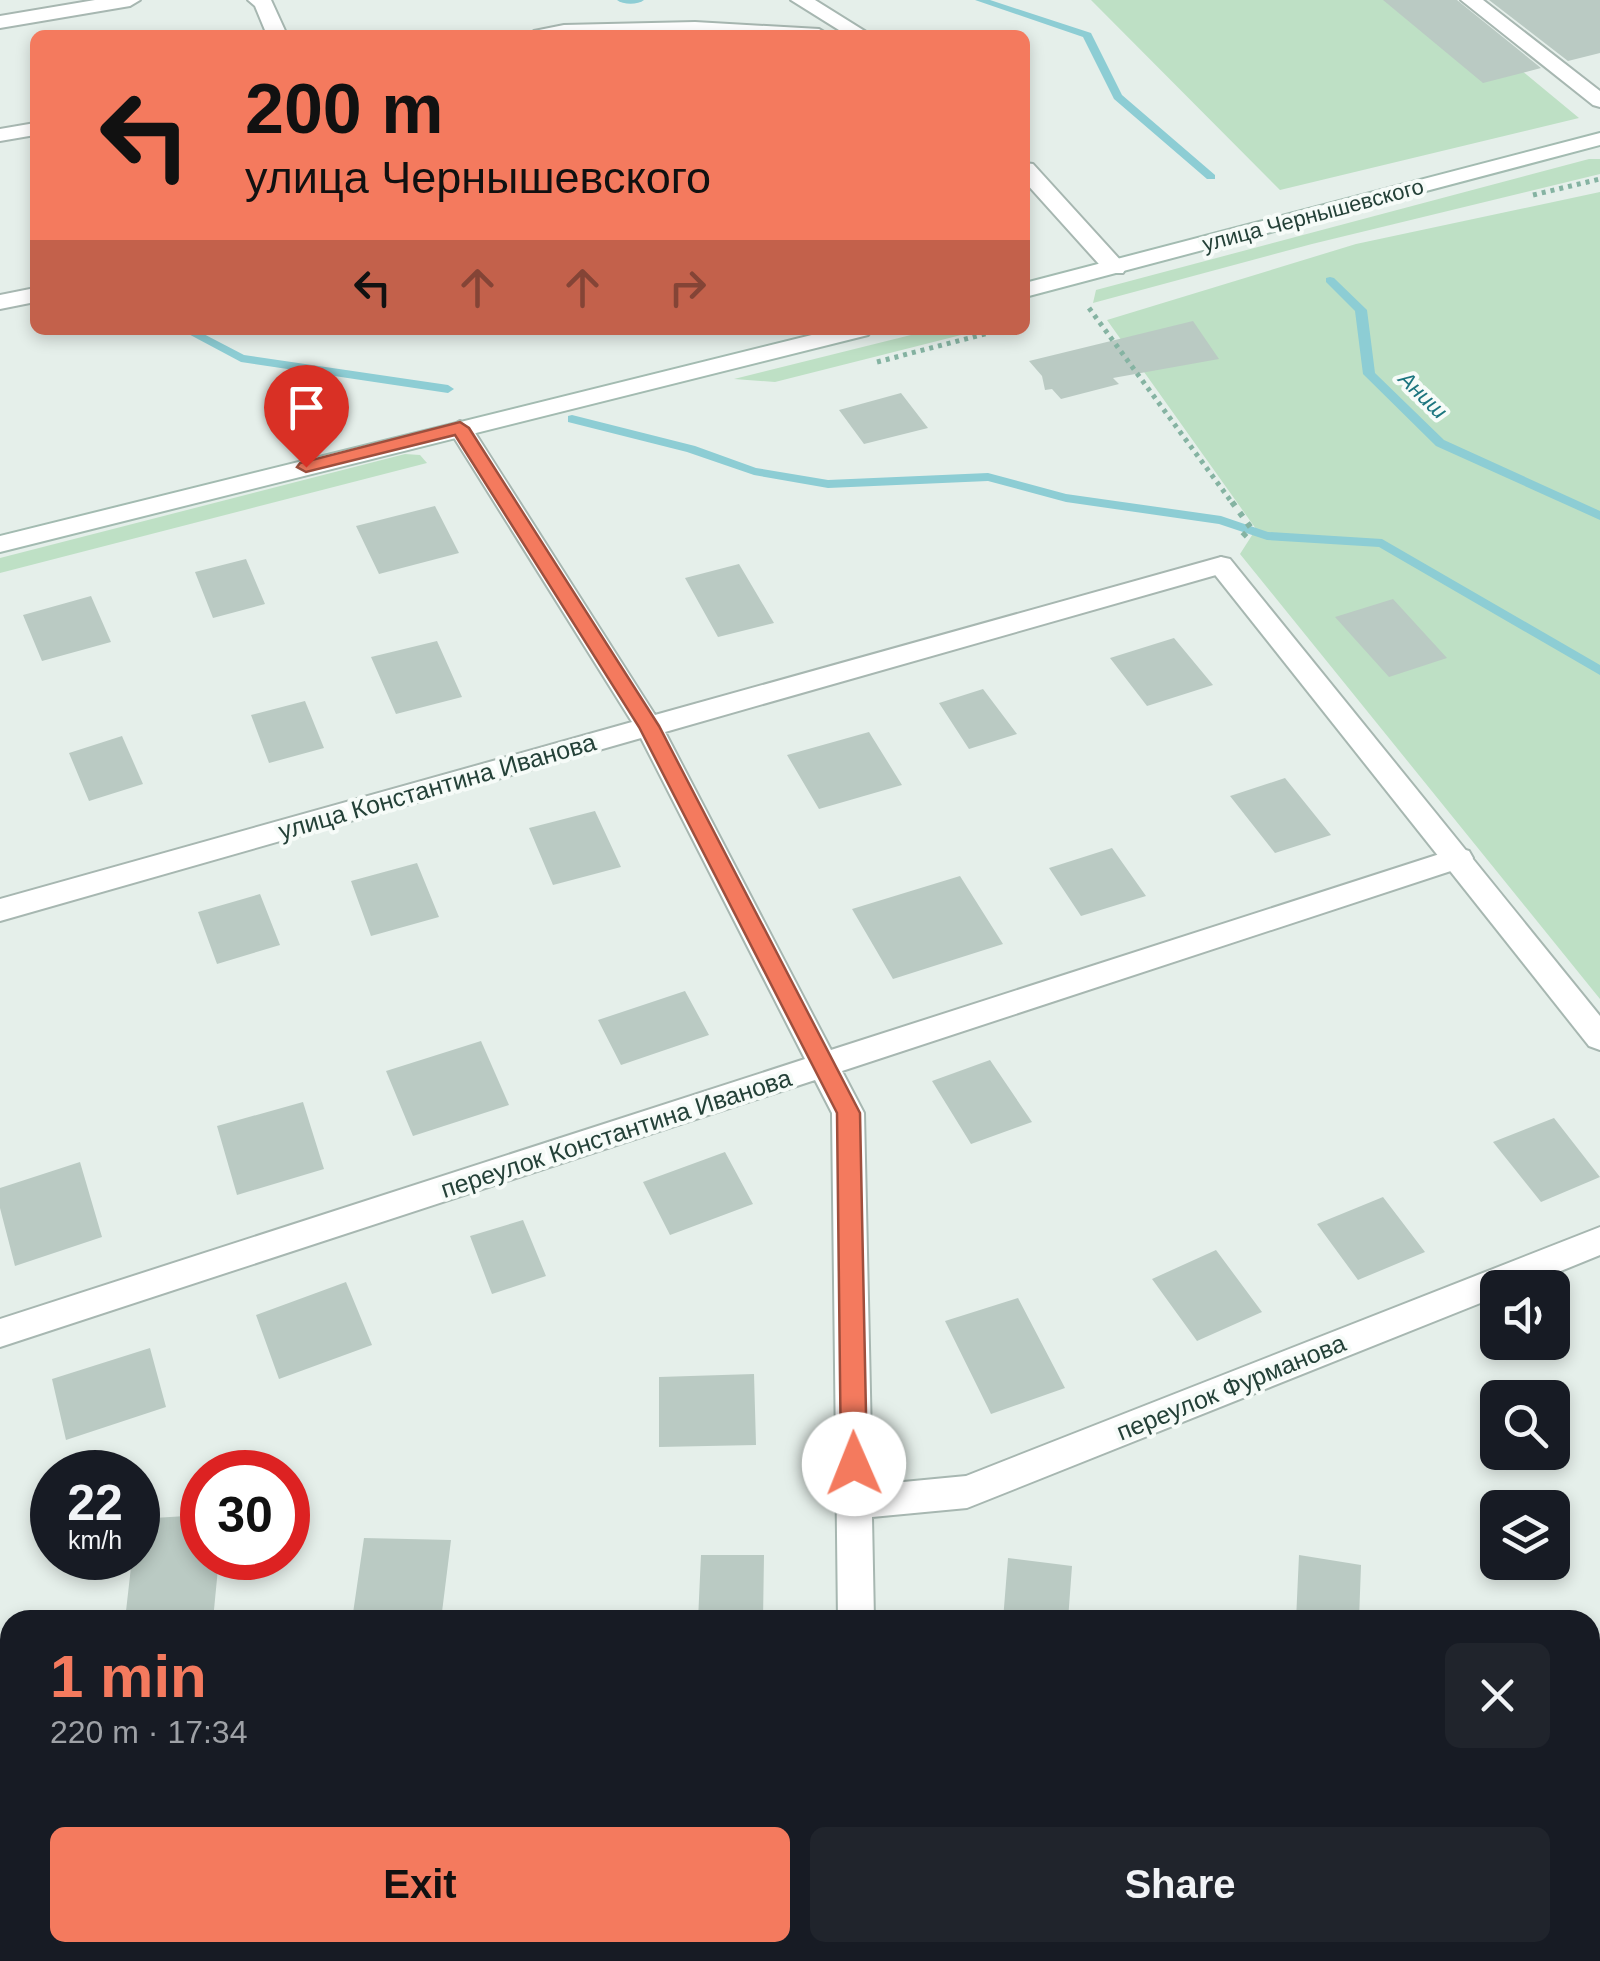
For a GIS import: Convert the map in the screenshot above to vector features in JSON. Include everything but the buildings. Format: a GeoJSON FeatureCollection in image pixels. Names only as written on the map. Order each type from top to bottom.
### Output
{"type":"FeatureCollection","features":[{"type":"Feature","properties":{"kind":"street"},"geometry":{"type":"LineString","coordinates":[[0,22],[130,0]]}},
{"type":"Feature","properties":{"kind":"street"},"geometry":{"type":"LineString","coordinates":[[258,0],[263,2],[275,30]]}},
{"type":"Feature","properties":{"kind":"street"},"geometry":{"type":"LineString","coordinates":[[800,0],[852,30]]}},
{"type":"Feature","properties":{"kind":"street"},"geometry":{"type":"LineString","coordinates":[[1470,0],[1600,101]]}},
{"type":"Feature","properties":{"kind":"street"},"geometry":{"type":"LineString","coordinates":[[608,30],[731,30]]}},
{"type":"Feature","properties":{"kind":"street"},"geometry":{"type":"LineString","coordinates":[[0,136],[30,130]]}},
{"type":"Feature","properties":{"kind":"street","name":"улица Чернышевского"},"geometry":{"type":"LineString","coordinates":[[1030,289],[1600,139]]}},
{"type":"Feature","properties":{"kind":"street"},"geometry":{"type":"LineString","coordinates":[[1030,174],[1116,268]]}},
{"type":"Feature","properties":{"kind":"street"},"geometry":{"type":"LineString","coordinates":[[0,302],[30,295]]}},
{"type":"Feature","properties":{"kind":"street"},"geometry":{"type":"LineString","coordinates":[[0,544],[840,335]]}},
{"type":"Feature","properties":{"kind":"street"},"geometry":{"type":"LineString","coordinates":[[460,428],[648,726],[848,1113],[856,1610]]}},
{"type":"Feature","properties":{"kind":"street","name":"улица Константина Иванова"},"geometry":{"type":"LineString","coordinates":[[0,910],[1221,565],[1459,858]]}},
{"type":"Feature","properties":{"kind":"street"},"geometry":{"type":"LineString","coordinates":[[1459,858],[1600,1038]]}},
{"type":"Feature","properties":{"kind":"street","name":"переулок Константина Иванова"},"geometry":{"type":"LineString","coordinates":[[0,1333],[1459,858]]}},
{"type":"Feature","properties":{"kind":"street","name":"переулок Фурманова"},"geometry":{"type":"LineString","coordinates":[[855,1503],[966,1492],[1600,1241]]}},
{"type":"Feature","properties":{"kind":"path"},"geometry":{"type":"LineString","coordinates":[[1088,307],[1251,528],[1244,534]]}},
{"type":"Feature","properties":{"kind":"green space"},"geometry":{"type":"Polygon","coordinates":[[[1091,0],[1436,0],[1579,118],[1280,190],[1091,0]]]}},
{"type":"Feature","properties":{"kind":"green space"},"geometry":{"type":"Polygon","coordinates":[[[1600,159],[1600,174],[1312,244],[1093,303],[1096,290],[1600,159]]]}},
{"type":"Feature","properties":{"kind":"green space"},"geometry":{"type":"Polygon","coordinates":[[[1600,192],[1600,999],[1240,554],[1256,529],[1107,320],[1356,244],[1600,192]]]}},
{"type":"Feature","properties":{"kind":"green space"},"geometry":{"type":"Polygon","coordinates":[[[911,335],[961,335],[775,382],[734,379],[911,335]]]}},
{"type":"Feature","properties":{"kind":"green space"},"geometry":{"type":"Polygon","coordinates":[[[405,454],[420,455],[427,463],[0,573],[0,558],[405,454]]]}},
{"type":"Feature","properties":{"kind":"waterway"},"geometry":{"type":"LineString","coordinates":[[622,0],[639,0]]}},
{"type":"Feature","properties":{"kind":"waterway","name":"Аниш"},"geometry":{"type":"LineString","coordinates":[[980,0],[1087,35],[1118,97],[1211,177]]}},
{"type":"Feature","properties":{"kind":"waterway","name":"Аниш"},"geometry":{"type":"LineString","coordinates":[[1330,280],[1361,310],[1369,374],[1440,443],[1600,516]]}},
{"type":"Feature","properties":{"kind":"waterway"},"geometry":{"type":"LineString","coordinates":[[197,335],[241,358],[448,389]]}},
{"type":"Feature","properties":{"kind":"waterway"},"geometry":{"type":"LineString","coordinates":[[572,419],[691,449],[754,471],[828,484],[988,477],[1066,498],[1221,520],[1267,536],[1382,543],[1600,671]]}},
{"type":"Feature","properties":{"kind":"route"},"geometry":{"type":"LineString","coordinates":[[306,467],[460,428],[648,726],[848,1113],[854,1464]]}}]}
